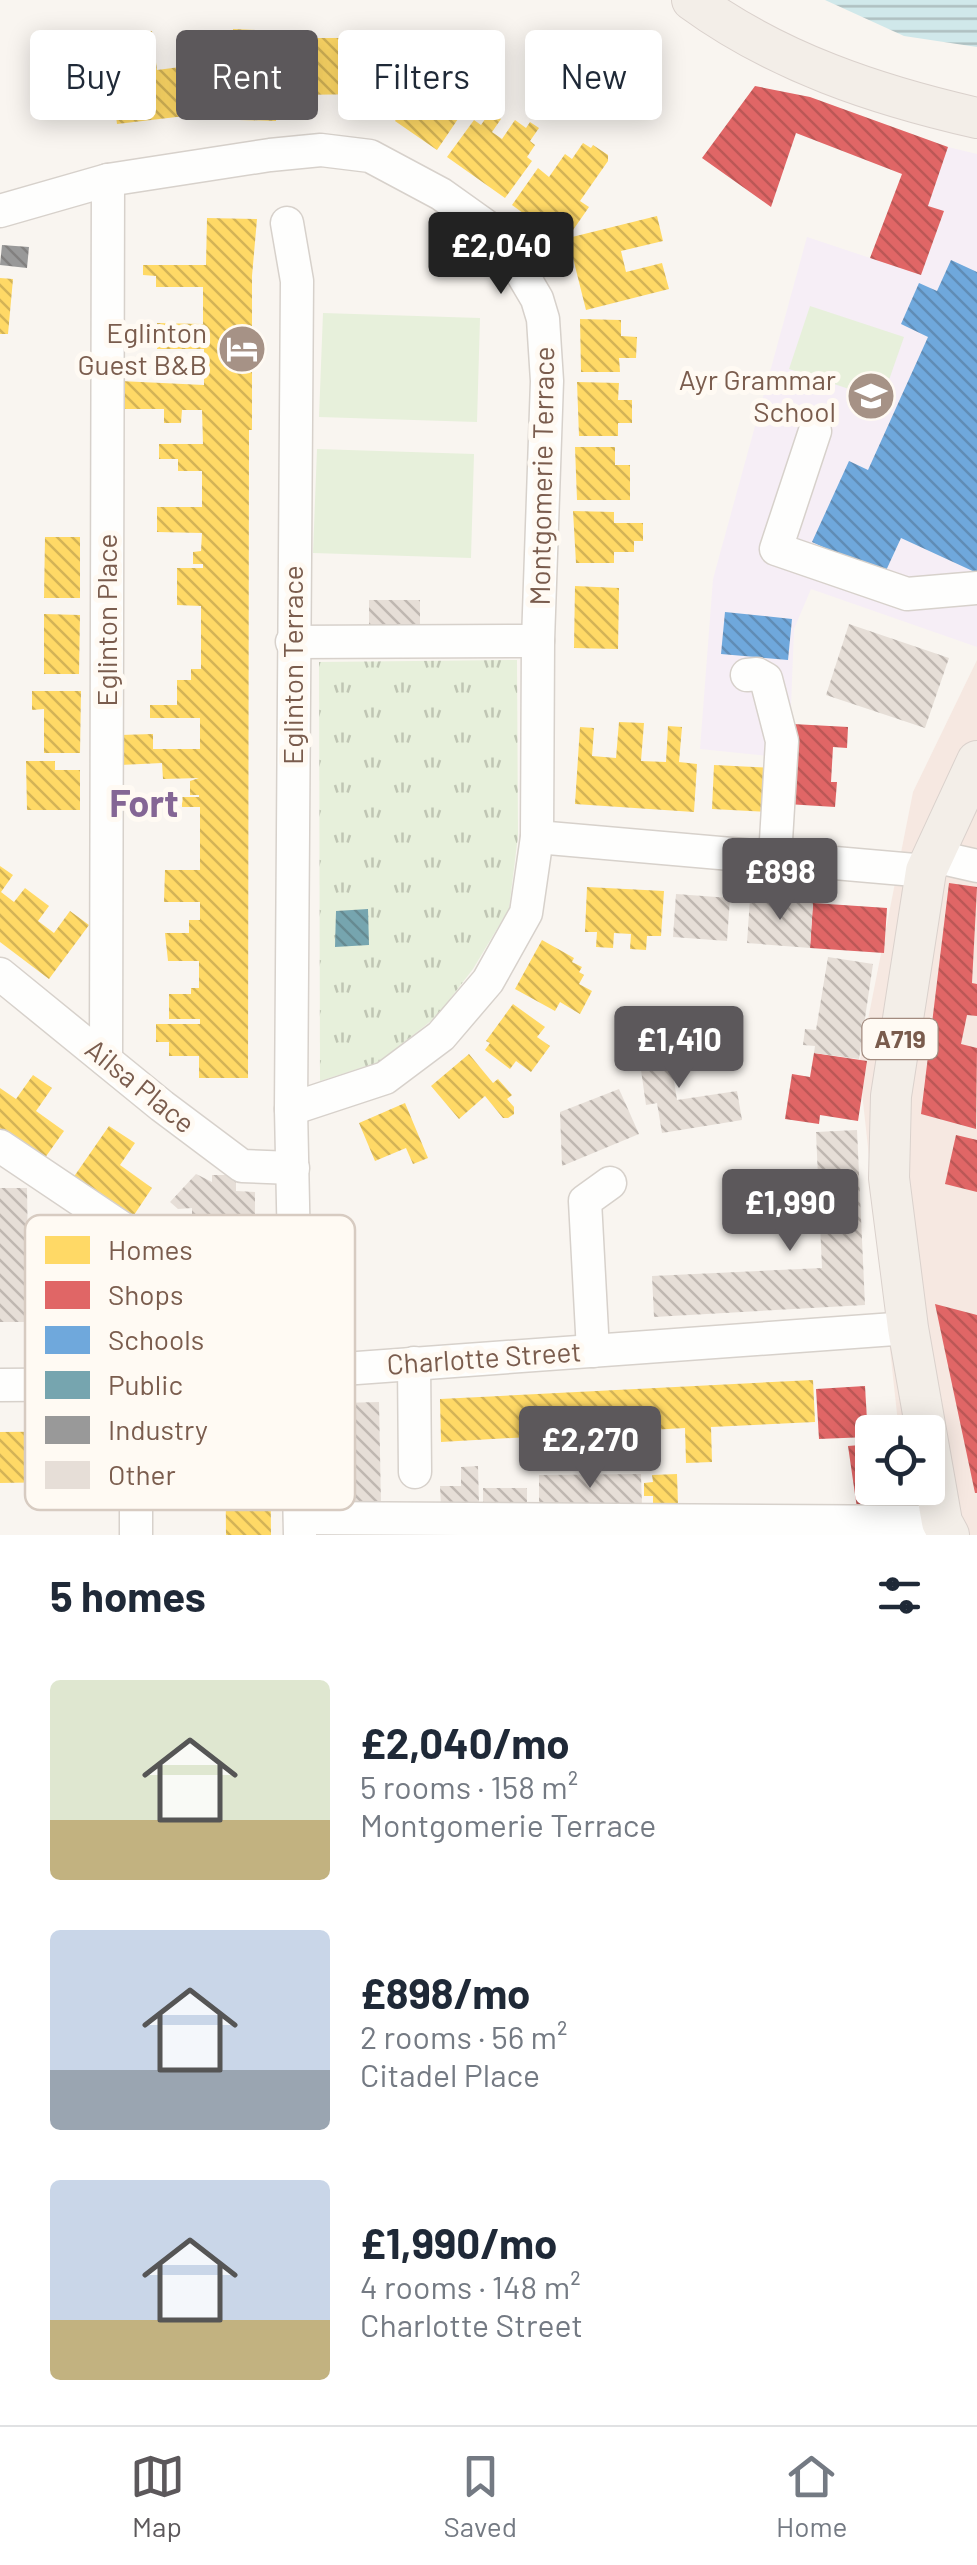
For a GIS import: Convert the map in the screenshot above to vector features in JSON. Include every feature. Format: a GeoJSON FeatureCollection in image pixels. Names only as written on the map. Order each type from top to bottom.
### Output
{"type":"FeatureCollection","features":[{"type":"Feature","properties":{"kind":"main road"},"geometry":{"type":"LineString","coordinates":[[692,0],[772,48],[847,82],[977,118]]}},
{"type":"Feature","properties":{"kind":"main road","name":"A719"},"geometry":{"type":"LineString","coordinates":[[946,1528],[908,1328],[890,1178],[891,1096],[930,864],[967,806],[977,760]]}},
{"type":"Feature","properties":{"kind":"street","name":"Montgomerie Terrace"},"geometry":{"type":"LineString","coordinates":[[0,211],[108,180],[322,150],[370,156],[442,194],[500,236],[543,319],[546,350],[536,837],[526,913],[488,981],[441,1036],[385,1078],[291,1109]]}},
{"type":"Feature","properties":{"kind":"street","name":"Eglinton Place"},"geometry":{"type":"LineString","coordinates":[[106,1060],[108,180]]}},
{"type":"Feature","properties":{"kind":"street","name":"Eglinton Terrace"},"geometry":{"type":"LineString","coordinates":[[287,223],[297,281],[292,642],[293,1215]]}},
{"type":"Feature","properties":{"kind":"street"},"geometry":{"type":"LineString","coordinates":[[815,431],[776,550],[907,594],[977,588]]}},
{"type":"Feature","properties":{"kind":"street"},"geometry":{"type":"LineString","coordinates":[[292,642],[538,640]]}},
{"type":"Feature","properties":{"kind":"street"},"geometry":{"type":"LineString","coordinates":[[747,675],[758,674],[766,679],[782,741],[775,857]]}},
{"type":"Feature","properties":{"kind":"street"},"geometry":{"type":"LineString","coordinates":[[536,837],[775,857],[977,866]]}},
{"type":"Feature","properties":{"kind":"street","name":"Ailsa Place"},"geometry":{"type":"LineString","coordinates":[[0,974],[242,1166],[292,1168]]}},
{"type":"Feature","properties":{"kind":"street"},"geometry":{"type":"LineString","coordinates":[[0,1146],[103,1215]]}},
{"type":"Feature","properties":{"kind":"street"},"geometry":{"type":"LineString","coordinates":[[593,1350],[585,1201],[610,1182]]}},
{"type":"Feature","properties":{"kind":"street","name":"Charlotte Street"},"geometry":{"type":"LineString","coordinates":[[355,1368],[908,1328]]}},
{"type":"Feature","properties":{"kind":"street"},"geometry":{"type":"LineString","coordinates":[[414,1363],[415,1472]]}},
{"type":"Feature","properties":{"kind":"street","name":"Charlotte Street"},"geometry":{"type":"LineString","coordinates":[[0,1385],[25,1385]]}},
{"type":"Feature","properties":{"kind":"street"},"geometry":{"type":"LineString","coordinates":[[300,1527],[946,1528]]}},
{"type":"Feature","properties":{"kind":"shaded area","name":"Ayr Grammar School"},"geometry":{"type":"Polygon","coordinates":[[[948,147],[977,154],[977,647],[811,589],[794,629],[789,758],[700,749],[713,579],[807,237],[921,275],[944,212],[928,206],[948,147]]]}},
{"type":"Feature","properties":{"kind":"shaded area"},"geometry":{"type":"Polygon","coordinates":[[[977,660],[977,1535],[846,1535],[907,1511],[906,1505],[945,1505],[945,1415],[897,1415],[859,1065],[913,792],[977,660]]]}},
{"type":"Feature","properties":{"kind":"green space"},"geometry":{"type":"Polygon","coordinates":[[[810,306],[904,337],[882,400],[789,369],[810,306]]]}},
{"type":"Feature","properties":{"kind":"green space"},"geometry":{"type":"Polygon","coordinates":[[[323,313],[480,318],[477,422],[319,417],[323,313]]]}},
{"type":"Feature","properties":{"kind":"green space"},"geometry":{"type":"Polygon","coordinates":[[[317,449],[474,454],[471,558],[313,553],[317,449]]]}},
{"type":"Feature","properties":{"kind":"green space"},"geometry":{"type":"Polygon","coordinates":[[[517,660],[518,836],[509,909],[473,969],[436,1017],[379,1062],[320,1081],[319,662],[517,660]]]}},
{"type":"Feature","properties":{"kind":"water"},"geometry":{"type":"Polygon","coordinates":[[[825,0],[977,0],[977,47],[904,36],[825,0]]]}},
{"type":"Feature","properties":{"kind":"building: Homes"},"geometry":{"type":"Polygon","coordinates":[[[318,38],[338,38],[338,94],[318,95],[318,38]]]}},
{"type":"Feature","properties":{"kind":"building: Homes"},"geometry":{"type":"Polygon","coordinates":[[[156,62],[157,70],[176,68],[176,117],[156,119],[156,62]]]}},
{"type":"Feature","properties":{"kind":"building: Homes"},"geometry":{"type":"Polygon","coordinates":[[[116,120],[151,120],[117,124],[116,120]]]}},
{"type":"Feature","properties":{"kind":"building: Homes"},"geometry":{"type":"Polygon","coordinates":[[[396,120],[457,120],[437,150],[396,120]]]}},
{"type":"Feature","properties":{"kind":"building: Homes"},"geometry":{"type":"Polygon","coordinates":[[[474,120],[481,125],[484,120],[500,120],[492,132],[502,139],[515,120],[526,128],[530,122],[539,128],[530,141],[535,145],[527,157],[532,161],[505,198],[447,157],[474,120]]]}},
{"type":"Feature","properties":{"kind":"building: Homes"},"geometry":{"type":"Polygon","coordinates":[[[583,143],[608,155],[608,161],[580,201],[589,207],[564,243],[512,205],[538,168],[549,177],[565,154],[572,159],[583,143]]]}},
{"type":"Feature","properties":{"kind":"building: Homes"},"geometry":{"type":"Polygon","coordinates":[[[657,216],[663,241],[621,251],[626,272],[662,263],[669,289],[586,310],[568,238],[657,216]]]}},
{"type":"Feature","properties":{"kind":"building: Homes"},"geometry":{"type":"Polygon","coordinates":[[[207,218],[257,219],[249,430],[248,1078],[199,1078],[199,1056],[169,1056],[169,1042],[156,1042],[156,1024],[200,1024],[200,1019],[169,1019],[169,994],[191,994],[191,988],[199,988],[199,961],[168,961],[165,933],[189,933],[189,920],[200,920],[200,902],[164,902],[165,870],[200,870],[200,807],[182,807],[182,797],[199,797],[190,795],[190,781],[199,778],[163,779],[162,763],[120,765],[120,735],[153,734],[153,749],[200,749],[200,718],[150,718],[150,705],[177,705],[177,680],[191,680],[191,669],[201,669],[201,606],[177,605],[177,568],[203,568],[203,564],[193,564],[193,552],[201,551],[202,533],[157,532],[157,507],[202,507],[202,471],[178,471],[178,459],[159,459],[159,444],[203,444],[202,410],[182,410],[181,423],[164,423],[164,409],[123,409],[120,381],[204,385],[204,349],[157,349],[157,323],[203,324],[203,287],[156,287],[156,276],[143,275],[143,265],[206,265],[207,218]]]}},
{"type":"Feature","properties":{"kind":"building: Homes"},"geometry":{"type":"Polygon","coordinates":[[[0,278],[13,279],[8,334],[0,334],[0,278]]]}},
{"type":"Feature","properties":{"kind":"building: Homes"},"geometry":{"type":"Polygon","coordinates":[[[580,319],[621,320],[621,336],[637,337],[636,358],[619,358],[620,372],[581,372],[580,319]]]}},
{"type":"Feature","properties":{"kind":"building: Homes"},"geometry":{"type":"Polygon","coordinates":[[[577,382],[619,383],[618,400],[632,400],[632,423],[618,423],[618,436],[579,436],[577,382]]]}},
{"type":"Feature","properties":{"kind":"building: Homes"},"geometry":{"type":"Polygon","coordinates":[[[575,447],[615,447],[615,465],[630,465],[630,500],[577,500],[575,447]]]}},
{"type":"Feature","properties":{"kind":"building: Homes"},"geometry":{"type":"Polygon","coordinates":[[[573,511],[614,512],[614,523],[643,523],[643,541],[634,541],[634,552],[614,552],[614,563],[576,563],[573,511]]]}},
{"type":"Feature","properties":{"kind":"building: Homes"},"geometry":{"type":"Polygon","coordinates":[[[45,537],[80,537],[80,598],[44,598],[45,537]]]}},
{"type":"Feature","properties":{"kind":"building: Homes"},"geometry":{"type":"Polygon","coordinates":[[[575,586],[619,588],[618,649],[574,648],[575,586]]]}},
{"type":"Feature","properties":{"kind":"building: Homes"},"geometry":{"type":"Polygon","coordinates":[[[44,614],[80,615],[79,674],[44,674],[44,614]]]}},
{"type":"Feature","properties":{"kind":"building: Homes"},"geometry":{"type":"Polygon","coordinates":[[[32,691],[81,691],[80,753],[44,753],[44,709],[32,710],[32,691]]]}},
{"type":"Feature","properties":{"kind":"building: Homes"},"geometry":{"type":"Polygon","coordinates":[[[619,722],[644,723],[641,761],[666,762],[668,726],[682,727],[679,762],[697,764],[694,812],[575,804],[580,727],[594,728],[592,756],[616,758],[619,722]]]}},
{"type":"Feature","properties":{"kind":"building: Homes"},"geometry":{"type":"Polygon","coordinates":[[[26,761],[55,761],[55,770],[80,770],[80,810],[27,810],[26,761]]]}},
{"type":"Feature","properties":{"kind":"building: Homes"},"geometry":{"type":"Polygon","coordinates":[[[714,765],[773,768],[771,812],[712,809],[714,765]]]}},
{"type":"Feature","properties":{"kind":"building: Homes"},"geometry":{"type":"Polygon","coordinates":[[[0,866],[13,875],[1,892],[14,902],[25,888],[49,906],[38,921],[54,933],[70,911],[89,925],[49,979],[0,942],[0,866]]]}},
{"type":"Feature","properties":{"kind":"building: Homes"},"geometry":{"type":"Polygon","coordinates":[[[587,887],[664,891],[661,936],[647,936],[646,950],[630,949],[631,934],[614,933],[613,948],[596,947],[597,932],[585,932],[587,887]]]}},
{"type":"Feature","properties":{"kind":"building: Homes"},"geometry":{"type":"Polygon","coordinates":[[[542,940],[582,967],[579,972],[584,975],[579,984],[592,991],[580,1014],[560,1002],[555,1011],[515,989],[542,940]]]}},
{"type":"Feature","properties":{"kind":"building: Homes"},"geometry":{"type":"Polygon","coordinates":[[[513,1004],[545,1027],[537,1037],[550,1046],[531,1072],[516,1061],[510,1069],[485,1050],[490,1043],[486,1041],[513,1004]]]}},
{"type":"Feature","properties":{"kind":"building: Homes"},"geometry":{"type":"Polygon","coordinates":[[[469,1054],[493,1083],[498,1079],[512,1095],[507,1099],[514,1114],[503,1118],[485,1096],[459,1119],[431,1086],[469,1054]]]}},
{"type":"Feature","properties":{"kind":"building: Homes"},"geometry":{"type":"Polygon","coordinates":[[[33,1075],[52,1088],[36,1111],[64,1131],[42,1162],[0,1133],[0,1088],[16,1099],[33,1075]]]}},
{"type":"Feature","properties":{"kind":"building: Homes"},"geometry":{"type":"Polygon","coordinates":[[[405,1103],[428,1158],[413,1164],[406,1148],[375,1161],[359,1123],[405,1103]]]}},
{"type":"Feature","properties":{"kind":"building: Homes"},"geometry":{"type":"Polygon","coordinates":[[[109,1126],[135,1143],[120,1165],[152,1188],[134,1215],[128,1215],[73,1178],[109,1126]]]}},
{"type":"Feature","properties":{"kind":"building: Homes"},"geometry":{"type":"Polygon","coordinates":[[[813,1380],[815,1422],[711,1427],[712,1462],[686,1463],[685,1428],[441,1442],[440,1399],[813,1380]]]}},
{"type":"Feature","properties":{"kind":"building: Homes"},"geometry":{"type":"Polygon","coordinates":[[[0,1432],[25,1432],[25,1483],[0,1483],[0,1432]]]}},
{"type":"Feature","properties":{"kind":"building: Homes"},"geometry":{"type":"Polygon","coordinates":[[[677,1474],[678,1505],[653,1505],[653,1496],[644,1496],[644,1483],[653,1482],[652,1475],[677,1474]]]}},
{"type":"Feature","properties":{"kind":"building: Homes"},"geometry":{"type":"Polygon","coordinates":[[[226,1510],[271,1510],[271,1535],[226,1535],[226,1510]]]}},
{"type":"Feature","properties":{"kind":"building: Shops"},"geometry":{"type":"Polygon","coordinates":[[[755,86],[810,97],[948,147],[928,206],[944,211],[921,275],[870,258],[902,174],[796,133],[771,207],[702,158],[755,86]]]}},
{"type":"Feature","properties":{"kind":"building: Shops"},"geometry":{"type":"Polygon","coordinates":[[[793,724],[848,727],[847,748],[833,747],[831,782],[837,782],[835,807],[787,804],[793,724]]]}},
{"type":"Feature","properties":{"kind":"building: Shops"},"geometry":{"type":"Polygon","coordinates":[[[949,883],[977,887],[972,983],[977,984],[977,1016],[967,1015],[961,1044],[977,1048],[976,1129],[921,1114],[949,883]]]}},
{"type":"Feature","properties":{"kind":"building: Shops"},"geometry":{"type":"Polygon","coordinates":[[[813,903],[887,908],[884,953],[810,948],[813,903]]]}},
{"type":"Feature","properties":{"kind":"building: Shops"},"geometry":{"type":"Polygon","coordinates":[[[814,1053],[867,1061],[858,1121],[820,1115],[819,1124],[785,1119],[792,1074],[810,1077],[814,1053]]]}},
{"type":"Feature","properties":{"kind":"building: Shops"},"geometry":{"type":"Polygon","coordinates":[[[956,1135],[977,1140],[977,1192],[945,1184],[956,1135]]]}},
{"type":"Feature","properties":{"kind":"building: Shops"},"geometry":{"type":"Polygon","coordinates":[[[935,1304],[977,1315],[977,1493],[975,1493],[935,1304]]]}},
{"type":"Feature","properties":{"kind":"building: Shops"},"geometry":{"type":"Polygon","coordinates":[[[865,1386],[867,1415],[855,1415],[855,1438],[819,1439],[816,1389],[865,1386]]]}},
{"type":"Feature","properties":{"kind":"building: Shops"},"geometry":{"type":"Polygon","coordinates":[[[855,1445],[855,1494],[848,1446],[855,1445]]]}},
{"type":"Feature","properties":{"kind":"building: Shops"},"geometry":{"type":"Polygon","coordinates":[[[857,1505],[901,1507],[857,1508],[857,1505]]]}},
{"type":"Feature","properties":{"kind":"building: Schools"},"geometry":{"type":"Polygon","coordinates":[[[951,260],[977,272],[977,573],[901,538],[884,575],[812,542],[849,461],[868,470],[928,337],[901,324],[919,283],[937,291],[951,260]]]}},
{"type":"Feature","properties":{"kind":"building: Schools"},"geometry":{"type":"Polygon","coordinates":[[[725,612],[792,619],[788,660],[721,654],[725,612]]]}},
{"type":"Feature","properties":{"kind":"building: Public"},"geometry":{"type":"Polygon","coordinates":[[[368,909],[369,945],[335,947],[336,911],[368,909]]]}},
{"type":"Feature","properties":{"kind":"building: Industry"},"geometry":{"type":"Polygon","coordinates":[[[2,245],[29,247],[27,268],[0,265],[2,245]]]}},
{"type":"Feature","properties":{"kind":"building: Other"},"geometry":{"type":"Polygon","coordinates":[[[369,600],[420,600],[420,630],[369,629],[369,600]]]}},
{"type":"Feature","properties":{"kind":"building: Other"},"geometry":{"type":"Polygon","coordinates":[[[849,624],[949,658],[925,728],[826,695],[849,624]]]}},
{"type":"Feature","properties":{"kind":"building: Other"},"geometry":{"type":"Polygon","coordinates":[[[676,894],[730,898],[727,941],[673,937],[676,894]]]}},
{"type":"Feature","properties":{"kind":"building: Other"},"geometry":{"type":"Polygon","coordinates":[[[750,898],[813,903],[810,948],[747,943],[750,898]]]}},
{"type":"Feature","properties":{"kind":"building: Other"},"geometry":{"type":"Polygon","coordinates":[[[828,957],[873,964],[859,1059],[814,1053],[815,1046],[803,1045],[805,1029],[816,1030],[828,957]]]}},
{"type":"Feature","properties":{"kind":"building: Other"},"geometry":{"type":"Polygon","coordinates":[[[666,1030],[677,1100],[737,1091],[742,1120],[662,1133],[657,1103],[646,1105],[636,1035],[666,1030]]]}},
{"type":"Feature","properties":{"kind":"building: Other"},"geometry":{"type":"Polygon","coordinates":[[[619,1089],[639,1134],[562,1166],[560,1112],[619,1089]]]}},
{"type":"Feature","properties":{"kind":"building: Other"},"geometry":{"type":"Polygon","coordinates":[[[857,1130],[865,1305],[654,1317],[652,1276],[822,1268],[816,1132],[857,1130]]]}},
{"type":"Feature","properties":{"kind":"building: Other"},"geometry":{"type":"Polygon","coordinates":[[[196,1174],[212,1182],[212,1175],[236,1175],[236,1191],[255,1192],[255,1215],[192,1215],[192,1208],[178,1209],[170,1202],[196,1174]]]}},
{"type":"Feature","properties":{"kind":"building: Other"},"geometry":{"type":"Polygon","coordinates":[[[0,1188],[27,1188],[25,1322],[0,1322],[0,1188]]]}},
{"type":"Feature","properties":{"kind":"building: Other"},"geometry":{"type":"Polygon","coordinates":[[[379,1402],[381,1505],[355,1506],[355,1403],[379,1402]]]}},
{"type":"Feature","properties":{"kind":"building: Other"},"geometry":{"type":"Polygon","coordinates":[[[478,1466],[479,1505],[441,1506],[440,1486],[461,1486],[461,1467],[478,1466]]]}},
{"type":"Feature","properties":{"kind":"building: Other"},"geometry":{"type":"Polygon","coordinates":[[[641,1474],[642,1507],[539,1508],[539,1475],[641,1474]]]}},
{"type":"Feature","properties":{"kind":"building: Other"},"geometry":{"type":"Polygon","coordinates":[[[483,1488],[527,1488],[527,1505],[483,1505],[483,1488]]]}},
{"type":"Feature","properties":{"kind":"place","name":"Eglinton Guest B&B"},"geometry":{"type":"Point","coordinates":[242,349]}},
{"type":"Feature","properties":{"kind":"place","name":"Ayr Grammar School"},"geometry":{"type":"Point","coordinates":[871,396]}},
{"type":"Feature","properties":{"kind":"district","name":"Fort"},"geometry":{"type":"Point","coordinates":[144,804]}}]}
